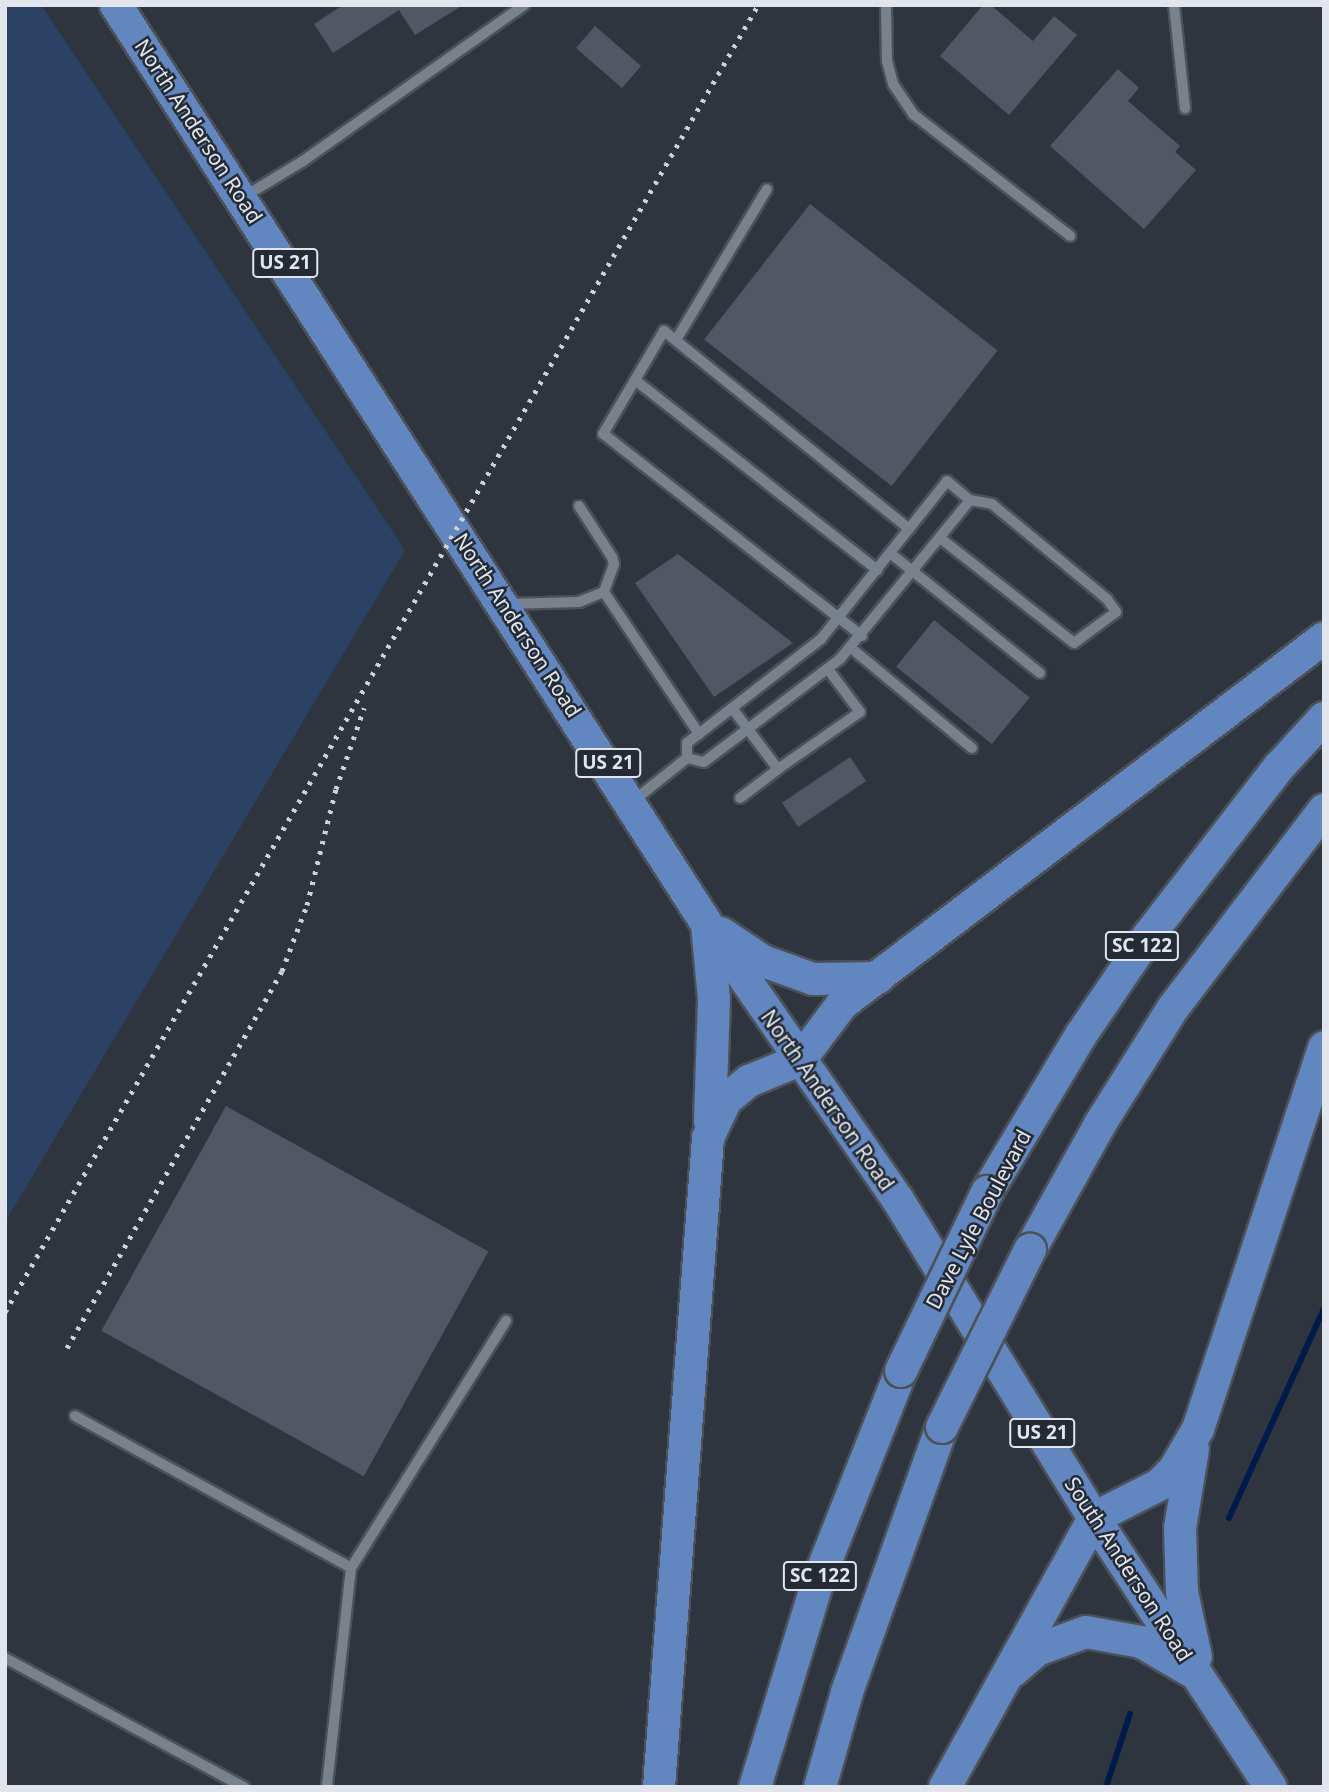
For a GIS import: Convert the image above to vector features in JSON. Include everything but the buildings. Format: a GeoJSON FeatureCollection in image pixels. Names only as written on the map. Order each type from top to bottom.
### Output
{"type":"FeatureCollection","features":[{"type":"Feature","properties":{"kind":"main road","name":"North Anderson Road"},"geometry":{"type":"LineString","coordinates":[[116,5],[505,604],[707,924],[970,1312]]}},
{"type":"Feature","properties":{"kind":"main road"},"geometry":{"type":"LineString","coordinates":[[708,1138],[735,1090],[800,1060],[832,1013],[882,978],[1324,638]]}},
{"type":"Feature","properties":{"kind":"main road","name":"Dave Lyle Boulevard"},"geometry":{"type":"LineString","coordinates":[[755,1787],[818,1581],[901,1371],[987,1192],[1081,1035],[1149,935],[1271,777],[1324,718]]}},
{"type":"Feature","properties":{"kind":"main road","name":"SC 122"},"geometry":{"type":"LineString","coordinates":[[820,1787],[851,1679],[942,1427],[1030,1250],[1100,1124],[1173,1008],[1324,810]]}},
{"type":"Feature","properties":{"kind":"main road"},"geometry":{"type":"LineString","coordinates":[[707,924],[784,970],[828,981],[882,978]]}},
{"type":"Feature","properties":{"kind":"main road"},"geometry":{"type":"LineString","coordinates":[[659,1787],[715,1039],[707,924]]}},
{"type":"Feature","properties":{"kind":"main road"},"geometry":{"type":"LineString","coordinates":[[1201,1679],[1182,1592],[1180,1528],[1198,1429],[1324,1047]]}},
{"type":"Feature","properties":{"kind":"main road","name":"South Anderson Road"},"geometry":{"type":"LineString","coordinates":[[970,1312],[1094,1518],[1272,1787]]}},
{"type":"Feature","properties":{"kind":"main road"},"geometry":{"type":"LineString","coordinates":[[945,1787],[1094,1518],[1159,1485],[1174,1470],[1198,1429]]}},
{"type":"Feature","properties":{"kind":"main road"},"geometry":{"type":"LineString","coordinates":[[998,1687],[1037,1650],[1086,1632],[1114,1633],[1141,1642],[1174,1658],[1201,1679]]}},
{"type":"Feature","properties":{"kind":"lane"},"geometry":{"type":"LineString","coordinates":[[242,198],[303,161],[524,5]]}},
{"type":"Feature","properties":{"kind":"lane"},"geometry":{"type":"LineString","coordinates":[[886,5],[887,61],[893,84],[912,114],[1070,236]]}},
{"type":"Feature","properties":{"kind":"lane"},"geometry":{"type":"LineString","coordinates":[[1174,5],[1185,108]]}},
{"type":"Feature","properties":{"kind":"lane"},"geometry":{"type":"LineString","coordinates":[[676,340],[767,189]]}},
{"type":"Feature","properties":{"kind":"lane"},"geometry":{"type":"LineString","coordinates":[[862,636],[603,434],[664,331],[909,529]]}},
{"type":"Feature","properties":{"kind":"lane"},"geometry":{"type":"LineString","coordinates":[[635,380],[877,570]]}},
{"type":"Feature","properties":{"kind":"lane"},"geometry":{"type":"LineString","coordinates":[[687,758],[687,743],[821,639],[947,481],[970,500],[992,503],[1114,605],[1112,617],[1080,642],[1066,639],[940,538]]}},
{"type":"Feature","properties":{"kind":"lane"},"geometry":{"type":"LineString","coordinates":[[687,758],[704,762],[828,669],[862,636],[970,500]]}},
{"type":"Feature","properties":{"kind":"lane"},"geometry":{"type":"LineString","coordinates":[[505,604],[579,602],[604,592],[614,564],[612,557],[579,506]]}},
{"type":"Feature","properties":{"kind":"lane"},"geometry":{"type":"LineString","coordinates":[[890,553],[1040,673]]}},
{"type":"Feature","properties":{"kind":"lane"},"geometry":{"type":"LineString","coordinates":[[604,592],[699,734]]}},
{"type":"Feature","properties":{"kind":"lane"},"geometry":{"type":"LineString","coordinates":[[851,648],[972,748]]}},
{"type":"Feature","properties":{"kind":"lane"},"geometry":{"type":"LineString","coordinates":[[740,798],[860,712],[828,669]]}},
{"type":"Feature","properties":{"kind":"lane"},"geometry":{"type":"LineString","coordinates":[[732,708],[778,769]]}},
{"type":"Feature","properties":{"kind":"lane"},"geometry":{"type":"LineString","coordinates":[[632,802],[687,758]]}},
{"type":"Feature","properties":{"kind":"lane"},"geometry":{"type":"LineString","coordinates":[[327,1787],[351,1568],[506,1321]]}},
{"type":"Feature","properties":{"kind":"lane"},"geometry":{"type":"LineString","coordinates":[[75,1416],[351,1568]]}},
{"type":"Feature","properties":{"kind":"lane"},"geometry":{"type":"LineString","coordinates":[[5,1658],[244,1787]]}},
{"type":"Feature","properties":{"kind":"shaded area"},"geometry":{"type":"Polygon","coordinates":[[[5,5],[41,5],[405,550],[5,1222],[5,5]]]}},
{"type":"Feature","properties":{"kind":"waterway"},"geometry":{"type":"LineString","coordinates":[[1229,1518],[1324,1309]]}},
{"type":"Feature","properties":{"kind":"waterway"},"geometry":{"type":"LineString","coordinates":[[1106,1787],[1130,1714]]}},
{"type":"Feature","properties":{"kind":"railway"},"geometry":{"type":"LineString","coordinates":[[5,1312],[758,5]]}},
{"type":"Feature","properties":{"kind":"railway"},"geometry":{"type":"LineString","coordinates":[[67,1348],[282,971],[307,905],[336,789],[364,708]]}}]}
